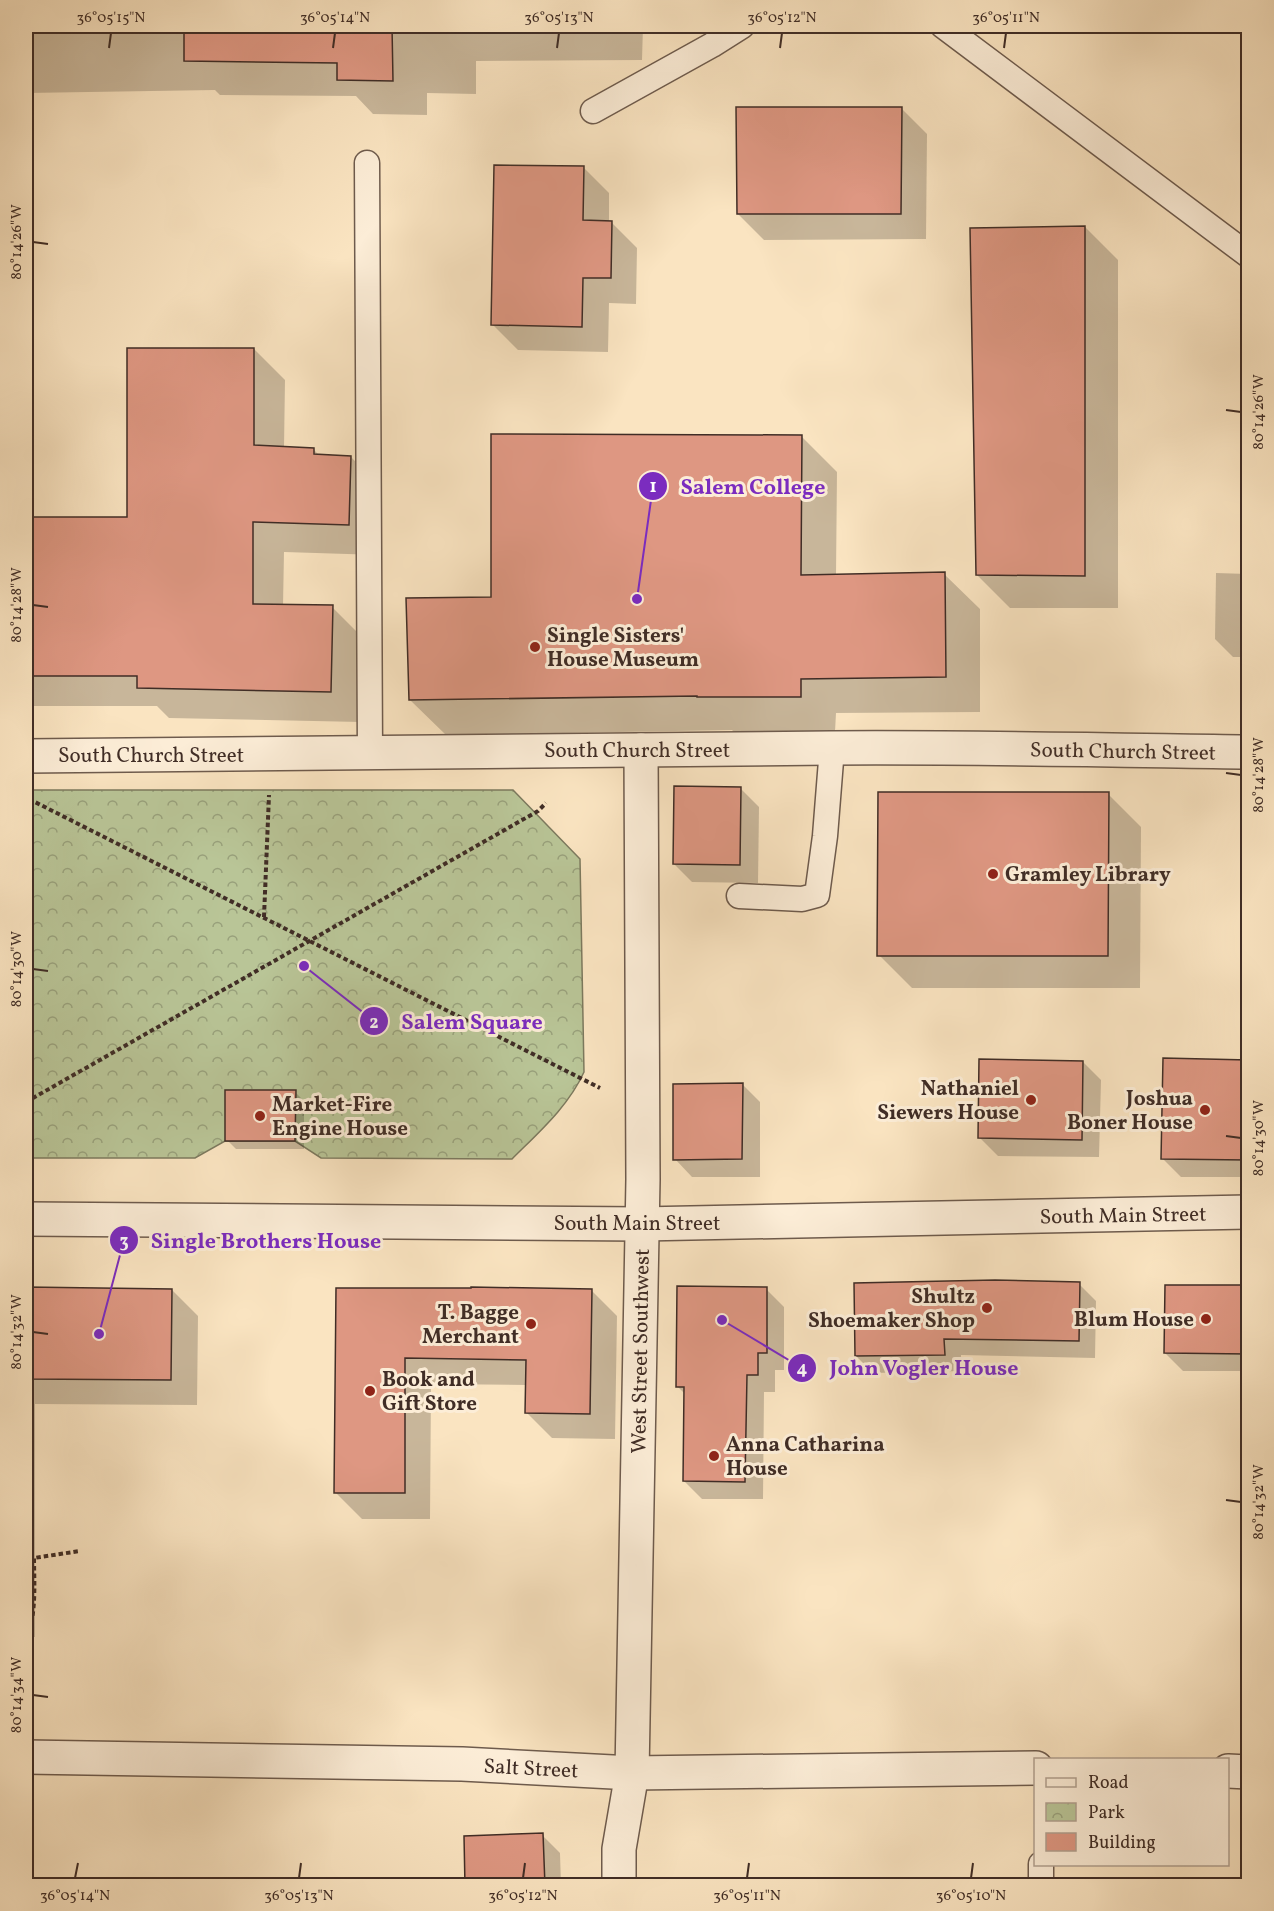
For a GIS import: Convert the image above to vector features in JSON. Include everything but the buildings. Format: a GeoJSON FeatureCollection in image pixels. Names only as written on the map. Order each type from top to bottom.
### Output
{"type":"FeatureCollection","features":[{"type":"Feature","properties":{"kind":"street","name":"South Church Street"},"geometry":{"type":"LineString","coordinates":[[26,756],[832,748],[1248,752]]}},
{"type":"Feature","properties":{"kind":"street","name":"West Street Southwest"},"geometry":{"type":"LineString","coordinates":[[619,1886],[619,1849],[632,1773],[642,1224],[641,750]]}},
{"type":"Feature","properties":{"kind":"street","name":"South Main Street"},"geometry":{"type":"LineString","coordinates":[[26,1219],[642,1224],[1248,1212]]}},
{"type":"Feature","properties":{"kind":"street","name":"Salt Street"},"geometry":{"type":"LineString","coordinates":[[26,1757],[450,1764],[632,1773],[1034,1768]]}},
{"type":"Feature","properties":{"kind":"street"},"geometry":{"type":"LineString","coordinates":[[1229,1771],[1248,1772]]}},
{"type":"Feature","properties":{"kind":"lane"},"geometry":{"type":"LineString","coordinates":[[593,111],[712,45],[741,26]]}},
{"type":"Feature","properties":{"kind":"lane"},"geometry":{"type":"LineString","coordinates":[[943,26],[1248,255]]}},
{"type":"Feature","properties":{"kind":"lane"},"geometry":{"type":"LineString","coordinates":[[367,163],[370,752]]}},
{"type":"Feature","properties":{"kind":"lane"},"geometry":{"type":"LineString","coordinates":[[739,896],[802,899],[817,895],[825,836],[832,748]]}},
{"type":"Feature","properties":{"kind":"path"},"geometry":{"type":"LineString","coordinates":[[264,917],[269,791],[267,755]]}},
{"type":"Feature","properties":{"kind":"path"},"geometry":{"type":"LineString","coordinates":[[26,798],[609,1092]]}},
{"type":"Feature","properties":{"kind":"path"},"geometry":{"type":"LineString","coordinates":[[26,1102],[538,811],[546,803]]}},
{"type":"Feature","properties":{"kind":"path"},"geometry":{"type":"LineString","coordinates":[[26,1637],[29,1631],[33,1599],[34,1558],[80,1551]]}},
{"type":"Feature","properties":{"kind":"green space"},"geometry":{"type":"Polygon","coordinates":[[[26,790],[513,790],[580,859],[584,1072],[570,1097],[512,1159],[321,1158],[295,1141],[225,1141],[195,1158],[26,1158],[26,790]]]}},
{"type":"Feature","properties":{"kind":"place","name":"Salem College"},"geometry":{"type":"Point","coordinates":[637,599]}},
{"type":"Feature","properties":{"kind":"place","name":"Single Sisters' House Museum"},"geometry":{"type":"Point","coordinates":[535,647]}},
{"type":"Feature","properties":{"kind":"place","name":"Gramley Library"},"geometry":{"type":"Point","coordinates":[993,874]}},
{"type":"Feature","properties":{"kind":"place","name":"Salem Square"},"geometry":{"type":"Point","coordinates":[304,966]}},
{"type":"Feature","properties":{"kind":"place","name":"Nathaniel Siewers House"},"geometry":{"type":"Point","coordinates":[1031,1100]}},
{"type":"Feature","properties":{"kind":"place","name":"Joshua Boner House"},"geometry":{"type":"Point","coordinates":[1205,1110]}},
{"type":"Feature","properties":{"kind":"place","name":"Market-Fire Engine House"},"geometry":{"type":"Point","coordinates":[260,1116]}},
{"type":"Feature","properties":{"kind":"place","name":"Shultz Shoemaker Shop"},"geometry":{"type":"Point","coordinates":[987,1308]}},
{"type":"Feature","properties":{"kind":"place","name":"Blum House"},"geometry":{"type":"Point","coordinates":[1206,1319]}},
{"type":"Feature","properties":{"kind":"place","name":"John Vogler House"},"geometry":{"type":"Point","coordinates":[722,1320]}},
{"type":"Feature","properties":{"kind":"place","name":"T. Bagge Merchant"},"geometry":{"type":"Point","coordinates":[531,1324]}},
{"type":"Feature","properties":{"kind":"place","name":"Single Brothers House"},"geometry":{"type":"Point","coordinates":[99,1334]}},
{"type":"Feature","properties":{"kind":"place","name":"Book and Gift Store"},"geometry":{"type":"Point","coordinates":[370,1391]}},
{"type":"Feature","properties":{"kind":"place","name":"Anna Catharina House"},"geometry":{"type":"Point","coordinates":[714,1456]}}]}
